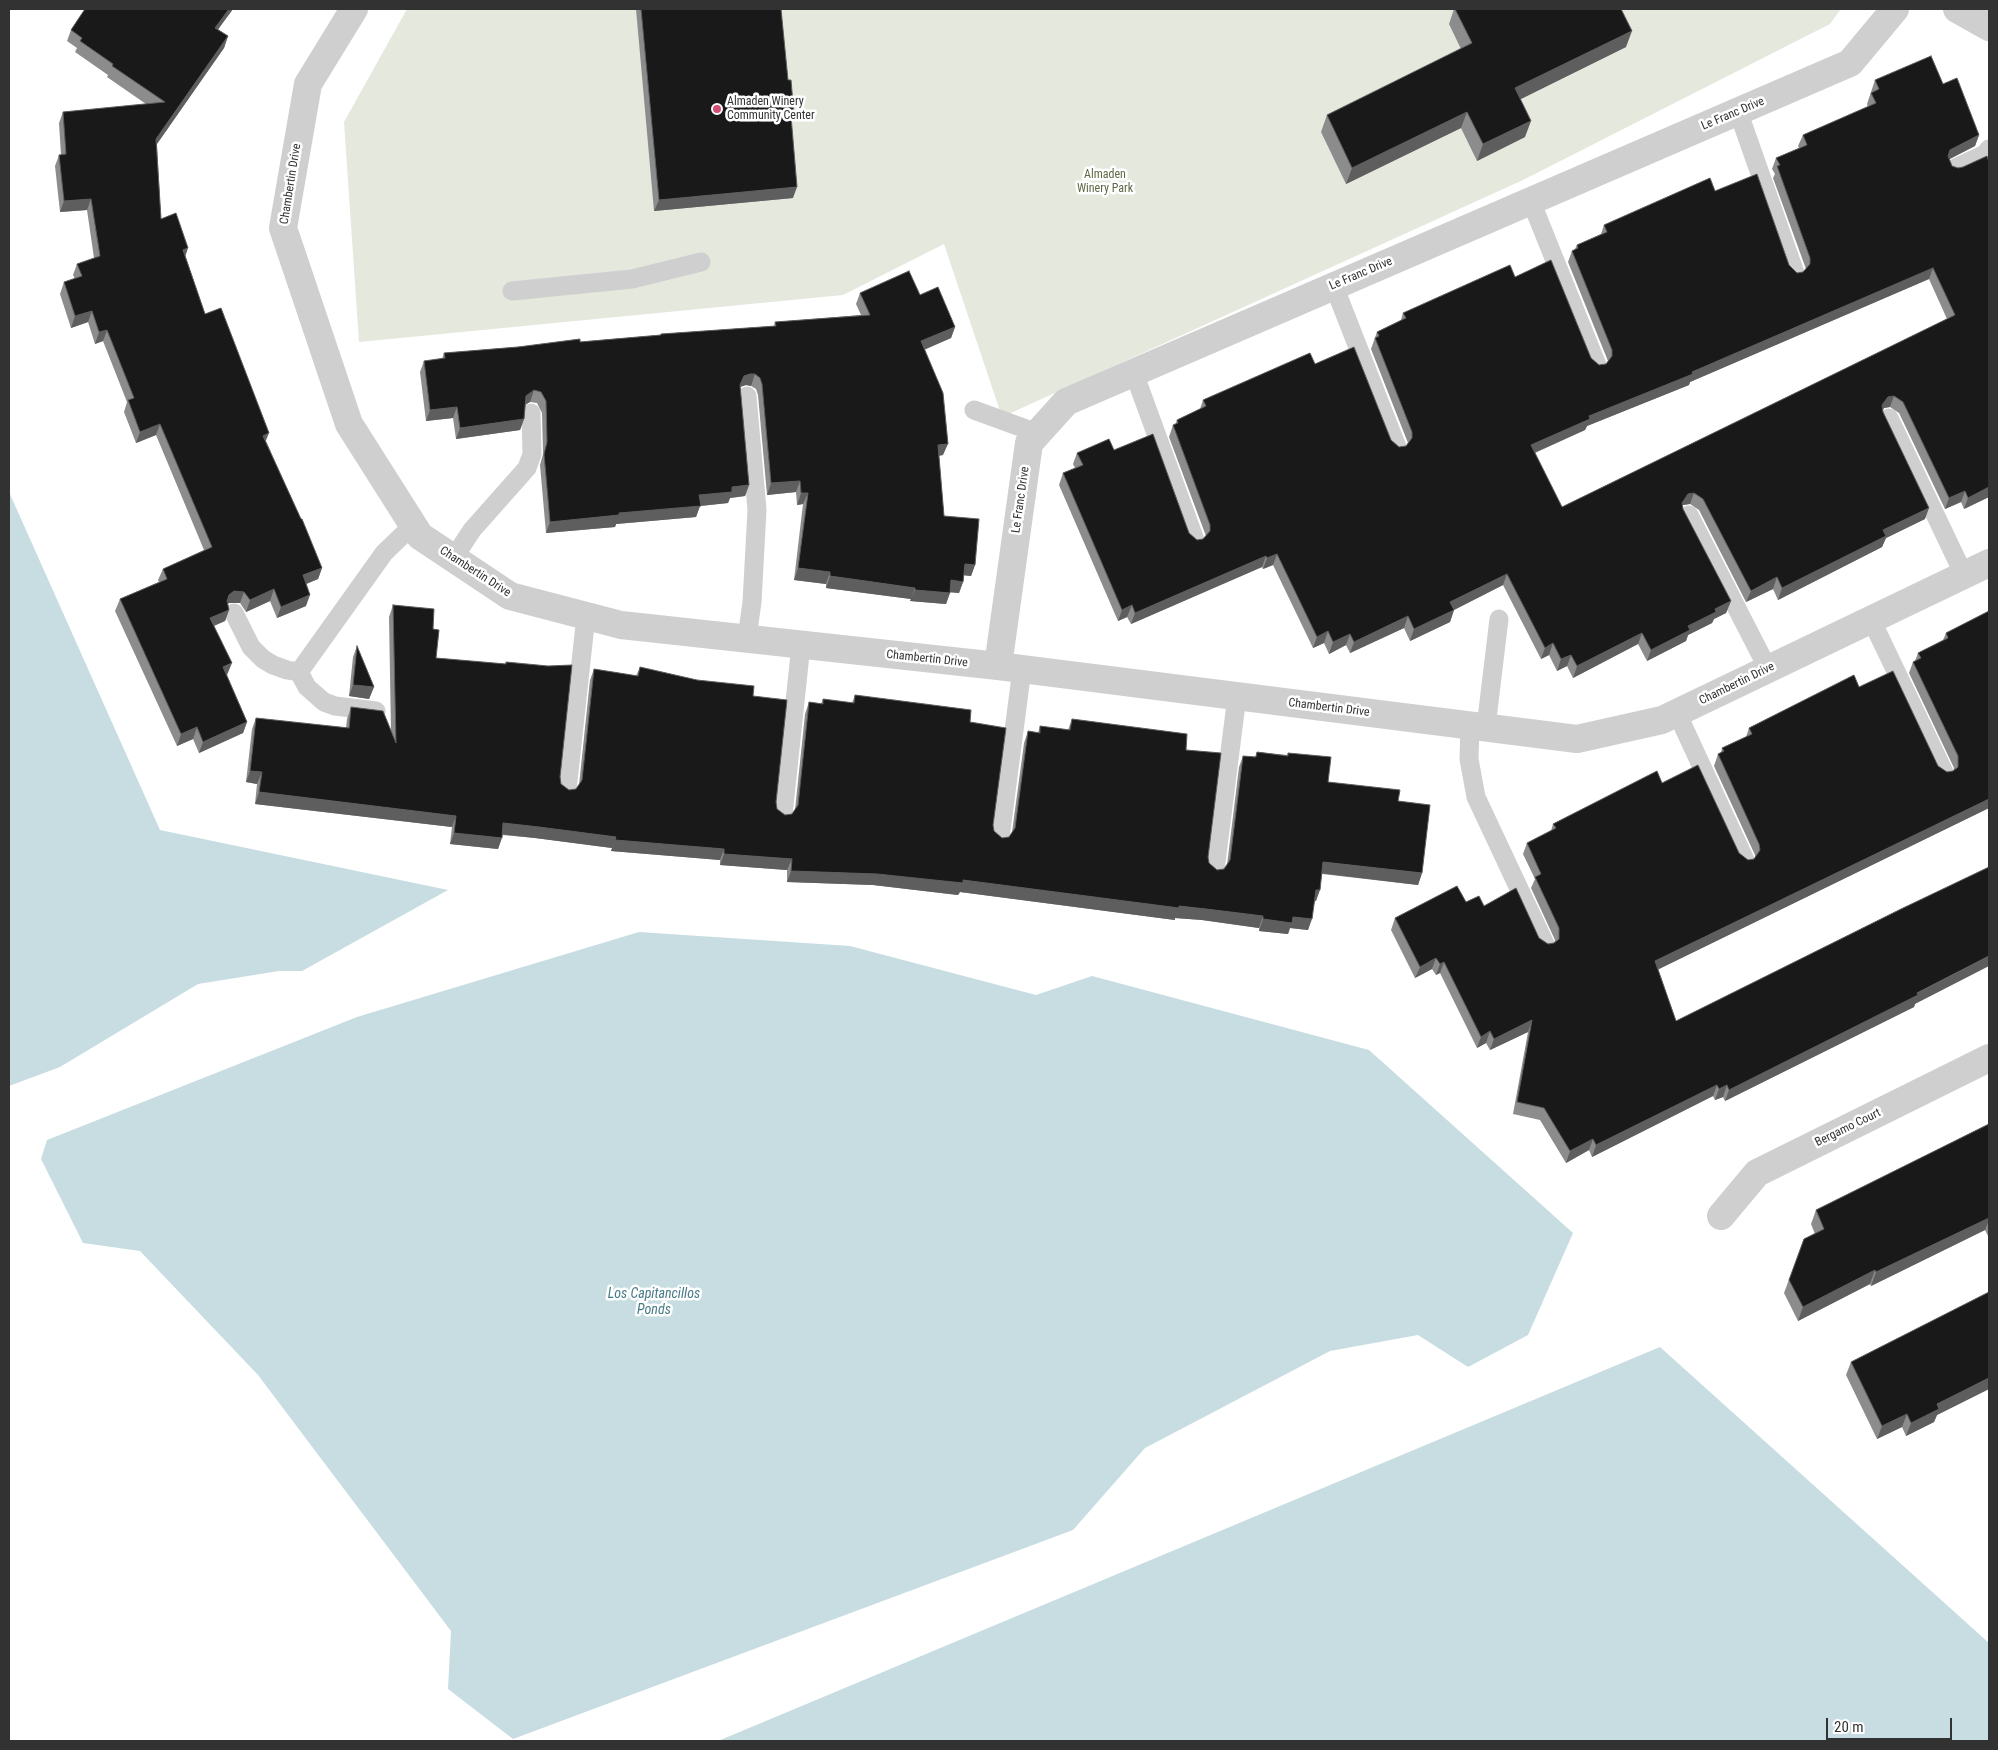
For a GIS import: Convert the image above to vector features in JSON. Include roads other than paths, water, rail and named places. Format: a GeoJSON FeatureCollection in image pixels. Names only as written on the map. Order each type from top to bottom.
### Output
{"type":"FeatureCollection","features":[{"type":"Feature","properties":{"kind":"street","name":"Chambertin Drive"},"geometry":{"type":"LineString","coordinates":[[354,9],[308,84],[283,228],[349,424],[420,536],[510,596],[622,625],[1010,668],[1577,739],[1662,720],[1989,563]]}},
{"type":"Feature","properties":{"kind":"street","name":"Le Franc Drive"},"geometry":{"type":"LineString","coordinates":[[1010,668],[1029,442],[1066,402],[1850,63],[1895,9]]}},
{"type":"Feature","properties":{"kind":"street"},"geometry":{"type":"LineString","coordinates":[[1957,9],[1989,27]]}},
{"type":"Feature","properties":{"kind":"street","name":"Bergamo Court"},"geometry":{"type":"LineString","coordinates":[[1721,1216],[1757,1173],[1989,1058]]}},
{"type":"Feature","properties":{"kind":"lane"},"geometry":{"type":"LineString","coordinates":[[1738,111],[1795,273]]}},
{"type":"Feature","properties":{"kind":"lane"},"geometry":{"type":"LineString","coordinates":[[1955,168],[1985,154],[1989,148]]}},
{"type":"Feature","properties":{"kind":"lane"},"geometry":{"type":"LineString","coordinates":[[1531,201],[1597,365]]}},
{"type":"Feature","properties":{"kind":"lane"},"geometry":{"type":"LineString","coordinates":[[512,291],[632,279],[701,262]]}},
{"type":"Feature","properties":{"kind":"lane"},"geometry":{"type":"LineString","coordinates":[[1334,286],[1397,447]]}},
{"type":"Feature","properties":{"kind":"lane"},"geometry":{"type":"LineString","coordinates":[[1134,373],[1195,540]]}},
{"type":"Feature","properties":{"kind":"lane"},"geometry":{"type":"LineString","coordinates":[[747,396],[757,510],[752,602],[747,638]]}},
{"type":"Feature","properties":{"kind":"lane"},"geometry":{"type":"LineString","coordinates":[[974,410],[1037,433]]}},
{"type":"Feature","properties":{"kind":"lane"},"geometry":{"type":"LineString","coordinates":[[453,559],[472,530],[527,468],[532,454],[531,413]]}},
{"type":"Feature","properties":{"kind":"lane"},"geometry":{"type":"LineString","coordinates":[[1889,418],[1964,575]]}},
{"type":"Feature","properties":{"kind":"lane"},"geometry":{"type":"LineString","coordinates":[[1689,515],[1768,669]]}},
{"type":"Feature","properties":{"kind":"lane"},"geometry":{"type":"LineString","coordinates":[[299,672],[384,553],[413,525]]}},
{"type":"Feature","properties":{"kind":"lane"},"geometry":{"type":"LineString","coordinates":[[234,614],[251,647],[263,659],[273,665],[299,672]]}},
{"type":"Feature","properties":{"kind":"lane"},"geometry":{"type":"LineString","coordinates":[[567,790],[586,616]]}},
{"type":"Feature","properties":{"kind":"lane"},"geometry":{"type":"LineString","coordinates":[[1499,619],[1478,726],[1469,759],[1476,797],[1545,944]]}},
{"type":"Feature","properties":{"kind":"lane"},"geometry":{"type":"LineString","coordinates":[[1871,619],[1944,772]]}},
{"type":"Feature","properties":{"kind":"lane"},"geometry":{"type":"LineString","coordinates":[[783,815],[801,645]]}},
{"type":"Feature","properties":{"kind":"lane"},"geometry":{"type":"LineString","coordinates":[[1000,838],[1010,668]]}},
{"type":"Feature","properties":{"kind":"lane"},"geometry":{"type":"LineString","coordinates":[[299,672],[307,687],[324,702],[335,706],[378,711]]}},
{"type":"Feature","properties":{"kind":"lane"},"geometry":{"type":"LineString","coordinates":[[1215,870],[1237,696]]}},
{"type":"Feature","properties":{"kind":"lane"},"geometry":{"type":"LineString","coordinates":[[1677,713],[1745,860]]}},
{"type":"Feature","properties":{"kind":"water"},"geometry":{"type":"Polygon","coordinates":[[[9,492],[160,830],[448,890],[302,971],[279,971],[198,984],[60,1067],[9,1086],[9,492]]]}},
{"type":"Feature","properties":{"kind":"water","name":"Los Capitancillos Ponds"},"geometry":{"type":"Polygon","coordinates":[[[639,932],[850,946],[1036,995],[1092,976],[1369,1050],[1573,1233],[1528,1335],[1468,1367],[1418,1335],[1330,1351],[1145,1448],[1073,1530],[513,1739],[448,1689],[451,1631],[258,1375],[140,1251],[83,1243],[41,1159],[47,1140],[357,1017],[639,932]]]}},
{"type":"Feature","properties":{"kind":"water"},"geometry":{"type":"Polygon","coordinates":[[[1660,1347],[1989,1643],[1989,1741],[718,1741],[1660,1347]]]}},
{"type":"Feature","properties":{"kind":"place","name":"Almaden Winery Community Center"},"geometry":{"type":"Point","coordinates":[717,109]}},
{"type":"Feature","properties":{"kind":"park label","name":"Almaden Winery Park"},"geometry":{"type":"Point","coordinates":[1105,182]}}]}
